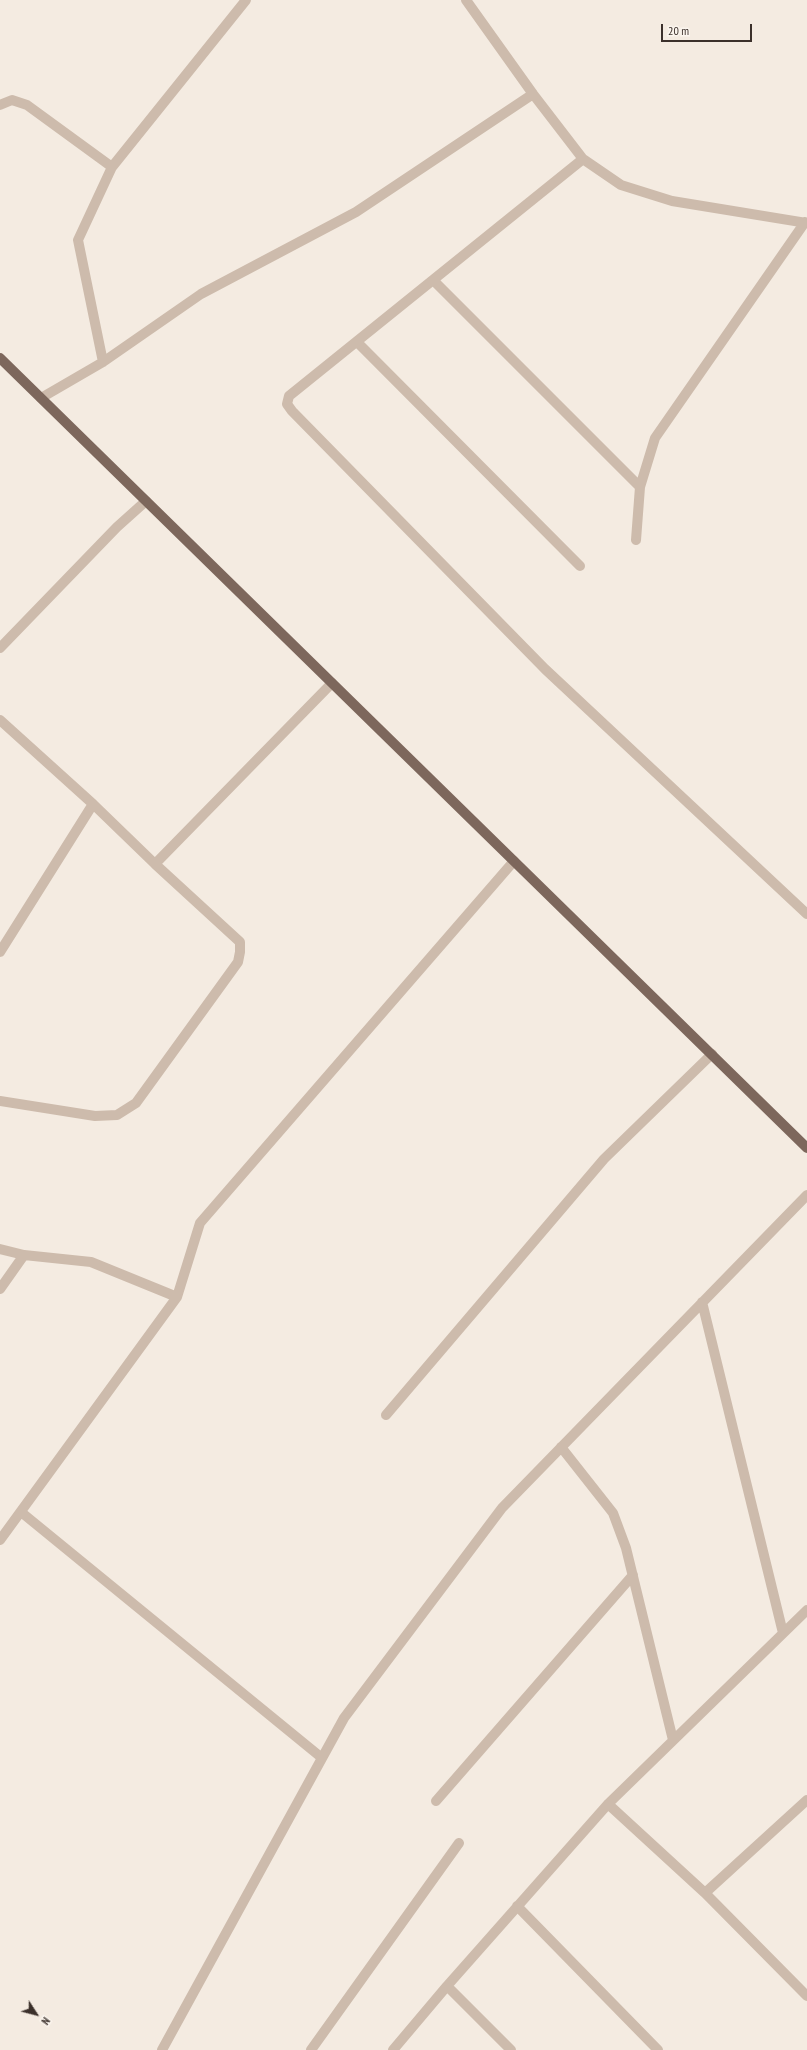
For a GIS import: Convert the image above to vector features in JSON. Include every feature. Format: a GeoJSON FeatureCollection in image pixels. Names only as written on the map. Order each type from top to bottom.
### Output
{"type":"FeatureCollection","features":[{"type":"Feature","properties":{"kind":"main road"},"geometry":{"type":"LineString","coordinates":[[0,358],[807,1148]]}},
{"type":"Feature","properties":{"kind":"street"},"geometry":{"type":"LineString","coordinates":[[103,362],[78,240],[112,167],[246,0]]}},
{"type":"Feature","properties":{"kind":"street"},"geometry":{"type":"LineString","coordinates":[[466,0],[533,94],[583,159],[621,185],[672,201],[806,222],[655,438],[640,487],[636,540]]}},
{"type":"Feature","properties":{"kind":"street"},"geometry":{"type":"LineString","coordinates":[[41,398],[103,362],[201,294],[356,212],[533,94]]}},
{"type":"Feature","properties":{"kind":"street"},"geometry":{"type":"LineString","coordinates":[[0,105],[12,100],[28,105],[112,167]]}},
{"type":"Feature","properties":{"kind":"street"},"geometry":{"type":"LineString","coordinates":[[583,159],[289,396],[287,404],[292,411],[545,669],[807,914]]}},
{"type":"Feature","properties":{"kind":"street"},"geometry":{"type":"LineString","coordinates":[[433,280],[640,487]]}},
{"type":"Feature","properties":{"kind":"street"},"geometry":{"type":"LineString","coordinates":[[357,342],[580,566]]}},
{"type":"Feature","properties":{"kind":"street"},"geometry":{"type":"LineString","coordinates":[[0,648],[118,527],[146,501]]}},
{"type":"Feature","properties":{"kind":"street"},"geometry":{"type":"LineString","coordinates":[[155,864],[332,683]]}},
{"type":"Feature","properties":{"kind":"street"},"geometry":{"type":"LineString","coordinates":[[0,720],[93,804],[155,864],[240,942],[238,962],[136,1104],[117,1115],[95,1116],[0,1101]]}},
{"type":"Feature","properties":{"kind":"street"},"geometry":{"type":"LineString","coordinates":[[0,952],[93,804]]}},
{"type":"Feature","properties":{"kind":"street"},"geometry":{"type":"LineString","coordinates":[[0,1540],[177,1297],[200,1223],[514,861]]}},
{"type":"Feature","properties":{"kind":"street"},"geometry":{"type":"LineString","coordinates":[[386,1415],[604,1159],[712,1054]]}},
{"type":"Feature","properties":{"kind":"street"},"geometry":{"type":"LineString","coordinates":[[162,2050],[344,1718],[502,1508],[807,1196]]}},
{"type":"Feature","properties":{"kind":"street"},"geometry":{"type":"LineString","coordinates":[[0,1249],[24,1255],[91,1262],[177,1297]]}},
{"type":"Feature","properties":{"kind":"street"},"geometry":{"type":"LineString","coordinates":[[0,1289],[24,1255]]}},
{"type":"Feature","properties":{"kind":"street"},"geometry":{"type":"LineString","coordinates":[[702,1302],[783,1633]]}},
{"type":"Feature","properties":{"kind":"street"},"geometry":{"type":"LineString","coordinates":[[561,1447],[613,1513],[626,1548],[673,1740]]}},
{"type":"Feature","properties":{"kind":"street"},"geometry":{"type":"LineString","coordinates":[[21,1512],[322,1758]]}},
{"type":"Feature","properties":{"kind":"street"},"geometry":{"type":"LineString","coordinates":[[436,1801],[633,1575]]}},
{"type":"Feature","properties":{"kind":"street"},"geometry":{"type":"LineString","coordinates":[[393,2050],[447,1986],[608,1804],[807,1610]]}},
{"type":"Feature","properties":{"kind":"street"},"geometry":{"type":"LineString","coordinates":[[705,1893],[807,1800]]}},
{"type":"Feature","properties":{"kind":"street"},"geometry":{"type":"LineString","coordinates":[[608,1804],[705,1893],[807,1996]]}},
{"type":"Feature","properties":{"kind":"street"},"geometry":{"type":"LineString","coordinates":[[311,2050],[459,1843]]}},
{"type":"Feature","properties":{"kind":"street"},"geometry":{"type":"LineString","coordinates":[[518,1906],[658,2050]]}},
{"type":"Feature","properties":{"kind":"street"},"geometry":{"type":"LineString","coordinates":[[447,1986],[511,2050]]}}]}
